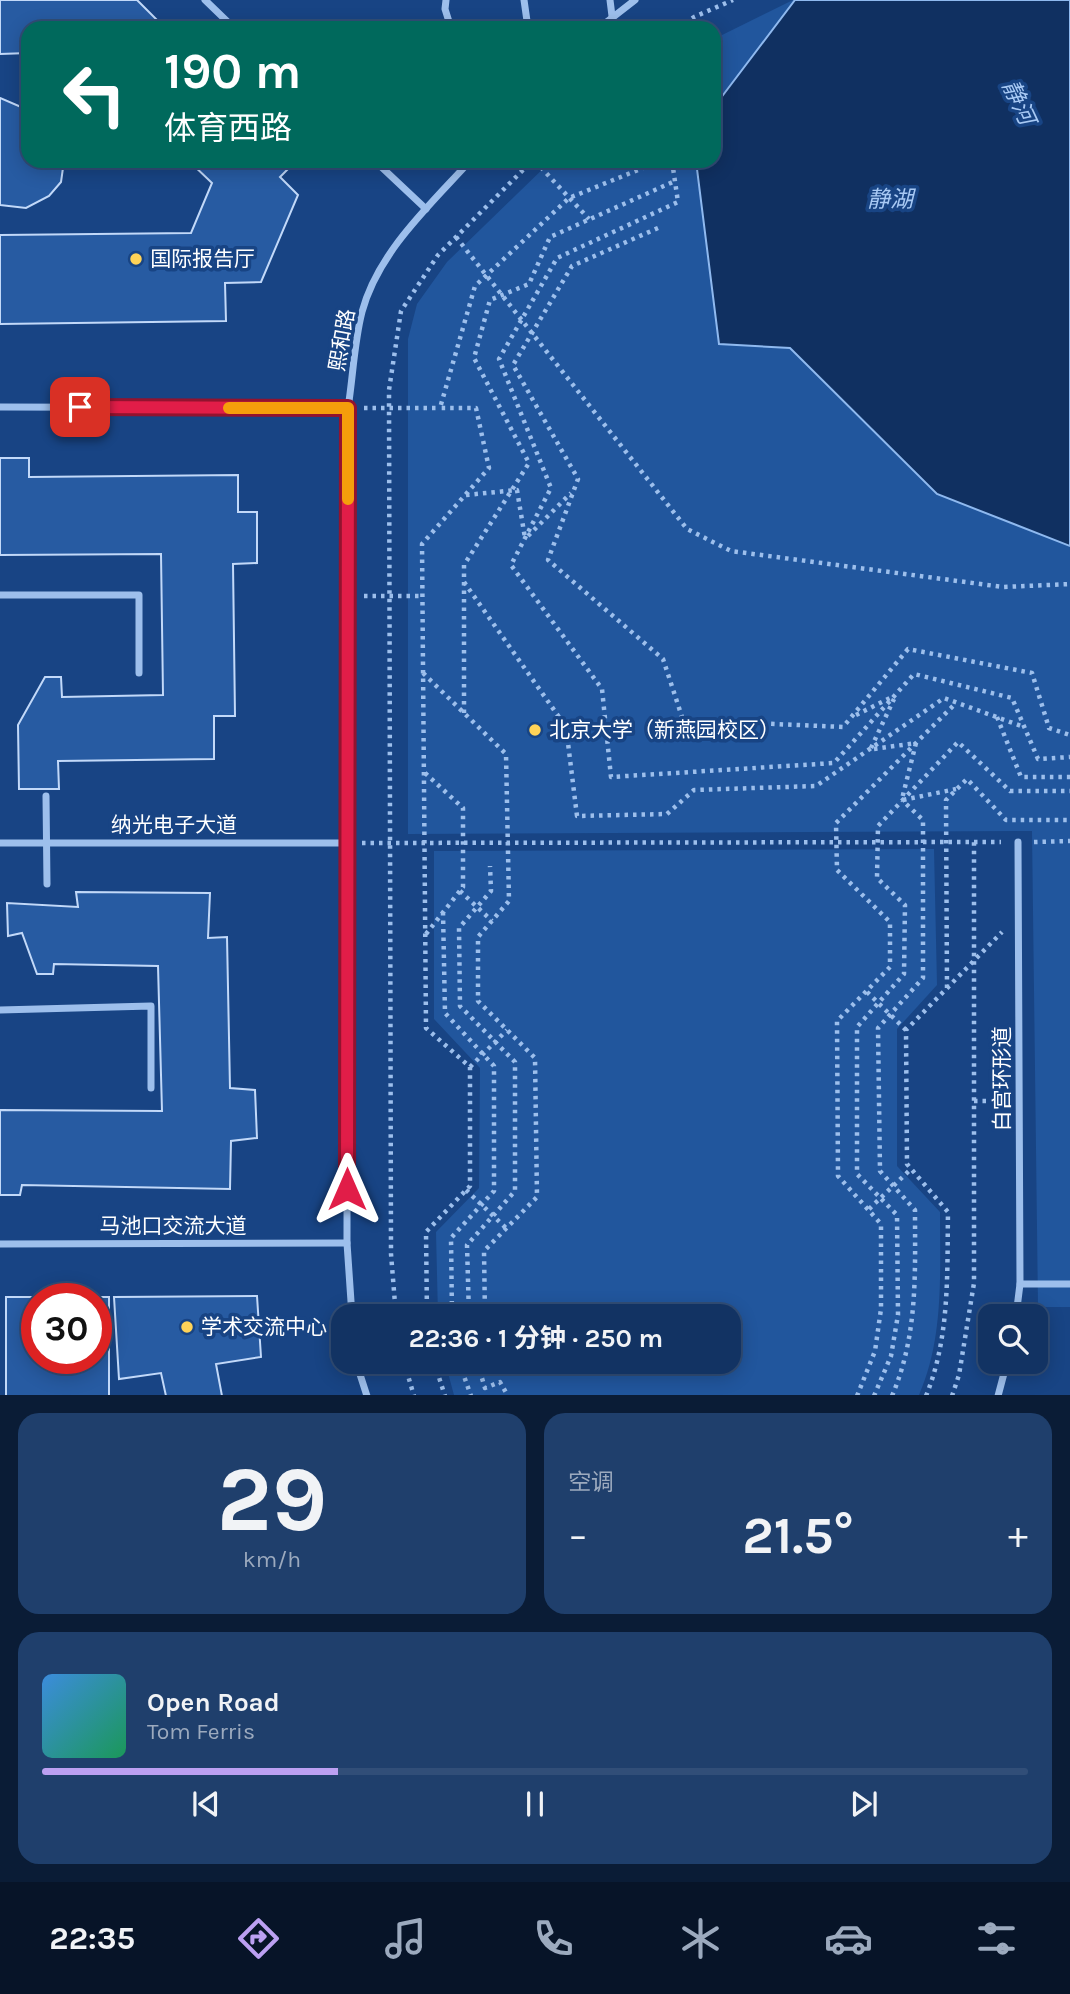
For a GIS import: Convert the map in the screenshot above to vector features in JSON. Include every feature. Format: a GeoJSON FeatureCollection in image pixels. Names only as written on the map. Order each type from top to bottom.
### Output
{"type":"FeatureCollection","features":[{"type":"Feature","properties":{"kind":"street"},"geometry":{"type":"LineString","coordinates":[[205,0],[227,21]]}},
{"type":"Feature","properties":{"kind":"street"},"geometry":{"type":"LineString","coordinates":[[446,0],[450,21]]}},
{"type":"Feature","properties":{"kind":"street"},"geometry":{"type":"LineString","coordinates":[[524,0],[527,21]]}},
{"type":"Feature","properties":{"kind":"street"},"geometry":{"type":"LineString","coordinates":[[610,0],[612,16]]}},
{"type":"Feature","properties":{"kind":"street"},"geometry":{"type":"LineString","coordinates":[[607,21],[635,0]]}},
{"type":"Feature","properties":{"kind":"street"},"geometry":{"type":"LineString","coordinates":[[382,168],[426,209]]}},
{"type":"Feature","properties":{"kind":"street","name":"熙和路"},"geometry":{"type":"LineString","coordinates":[[351,1304],[347,1243],[348,408],[362,311],[384,262],[426,209],[464,168]]}},
{"type":"Feature","properties":{"kind":"street"},"geometry":{"type":"LineString","coordinates":[[0,407],[348,408]]}},
{"type":"Feature","properties":{"kind":"street"},"geometry":{"type":"LineString","coordinates":[[0,595],[139,595],[139,673]]}},
{"type":"Feature","properties":{"kind":"street"},"geometry":{"type":"LineString","coordinates":[[46,796],[47,884]]}},
{"type":"Feature","properties":{"kind":"street","name":"白宫环形道"},"geometry":{"type":"LineString","coordinates":[[1018,842],[1020,1284],[1018,1304]]}},
{"type":"Feature","properties":{"kind":"street","name":"纳光电子大道"},"geometry":{"type":"LineString","coordinates":[[0,843],[348,843]]}},
{"type":"Feature","properties":{"kind":"street"},"geometry":{"type":"LineString","coordinates":[[0,1010],[152,1006],[152,1088]]}},
{"type":"Feature","properties":{"kind":"street","name":"马池口交流大道"},"geometry":{"type":"LineString","coordinates":[[0,1244],[347,1243]]}},
{"type":"Feature","properties":{"kind":"street"},"geometry":{"type":"LineString","coordinates":[[1020,1284],[1070,1284]]}},
{"type":"Feature","properties":{"kind":"street"},"geometry":{"type":"LineString","coordinates":[[360,1374],[367,1395]]}},
{"type":"Feature","properties":{"kind":"street"},"geometry":{"type":"LineString","coordinates":[[998,1395],[1004,1374]]}},
{"type":"Feature","properties":{"kind":"path"},"geometry":{"type":"LineString","coordinates":[[688,21],[733,0]]}},
{"type":"Feature","properties":{"kind":"path"},"geometry":{"type":"LineString","coordinates":[[396,1304],[391,1254],[389,409],[401,311],[438,255],[527,168]]}},
{"type":"Feature","properties":{"kind":"path"},"geometry":{"type":"LineString","coordinates":[[541,168],[589,219]]}},
{"type":"Feature","properties":{"kind":"path"},"geometry":{"type":"LineString","coordinates":[[440,408],[475,286],[569,198],[643,168]]}},
{"type":"Feature","properties":{"kind":"path"},"geometry":{"type":"LineString","coordinates":[[673,168],[678,202],[557,258],[499,359],[551,488],[511,565],[602,689],[611,777],[834,764],[914,674],[1013,698],[1038,759],[1070,757]]}},
{"type":"Feature","properties":{"kind":"path"},"geometry":{"type":"LineString","coordinates":[[464,714],[464,565],[529,463],[474,358],[490,300],[529,284],[550,237],[675,181]]}},
{"type":"Feature","properties":{"kind":"path"},"geometry":{"type":"LineString","coordinates":[[658,229],[572,266],[513,365],[578,479],[548,560],[663,659],[683,720],[843,727],[908,649],[1032,673],[1049,729],[1070,735]]}},
{"type":"Feature","properties":{"kind":"path"},"geometry":{"type":"LineString","coordinates":[[456,237],[687,529],[731,551],[1003,587],[1070,584]]}},
{"type":"Feature","properties":{"kind":"path"},"geometry":{"type":"LineString","coordinates":[[348,408],[476,408],[489,468],[422,544],[426,1028],[470,1067]]}},
{"type":"Feature","properties":{"kind":"path"},"geometry":{"type":"LineString","coordinates":[[466,495],[517,490],[525,539]]}},
{"type":"Feature","properties":{"kind":"path"},"geometry":{"type":"LineString","coordinates":[[525,539],[574,490]]}},
{"type":"Feature","properties":{"kind":"path"},"geometry":{"type":"LineString","coordinates":[[464,582],[566,727],[577,816],[667,814],[694,790],[816,786],[944,698],[1025,727]]}},
{"type":"Feature","properties":{"kind":"path"},"geometry":{"type":"LineString","coordinates":[[349,596],[422,596]]}},
{"type":"Feature","properties":{"kind":"path"},"geometry":{"type":"LineString","coordinates":[[423,672],[506,754],[509,901],[478,937],[478,1000],[535,1058],[537,1197],[485,1251],[485,1304]]}},
{"type":"Feature","properties":{"kind":"path"},"geometry":{"type":"LineString","coordinates":[[852,716],[896,695]]}},
{"type":"Feature","properties":{"kind":"path"},"geometry":{"type":"LineString","coordinates":[[870,749],[896,695]]}},
{"type":"Feature","properties":{"kind":"path"},"geometry":{"type":"LineString","coordinates":[[857,1395],[876,1351],[881,1310],[881,1224],[838,1176],[837,1021],[890,967],[890,922],[837,870],[836,823],[956,703]]}},
{"type":"Feature","properties":{"kind":"path"},"geometry":{"type":"LineString","coordinates":[[997,717],[1021,777],[1070,777]]}},
{"type":"Feature","properties":{"kind":"path"},"geometry":{"type":"LineString","coordinates":[[874,1395],[891,1356],[898,1315],[897,1215],[858,1174],[858,1027],[904,974],[905,905],[877,878],[878,826],[958,742],[1010,791],[1070,791]]}},
{"type":"Feature","properties":{"kind":"path"},"geometry":{"type":"LineString","coordinates":[[870,749],[916,743]]}},
{"type":"Feature","properties":{"kind":"path"},"geometry":{"type":"LineString","coordinates":[[902,800],[916,743]]}},
{"type":"Feature","properties":{"kind":"path"},"geometry":{"type":"LineString","coordinates":[[424,772],[463,808],[463,887],[425,935]]}},
{"type":"Feature","properties":{"kind":"path"},"geometry":{"type":"LineString","coordinates":[[947,989],[946,800],[967,779],[1006,820],[1070,820]]}},
{"type":"Feature","properties":{"kind":"path"},"geometry":{"type":"LineString","coordinates":[[902,800],[957,788]]}},
{"type":"Feature","properties":{"kind":"path"},"geometry":{"type":"LineString","coordinates":[[892,1395],[902,1373],[915,1307],[915,1210],[880,1171],[878,1028],[923,978],[923,820],[902,800]]}},
{"type":"Feature","properties":{"kind":"path"},"geometry":{"type":"LineString","coordinates":[[348,843],[1070,841]]}},
{"type":"Feature","properties":{"kind":"path"},"geometry":{"type":"LineString","coordinates":[[952,1395],[960,1375],[974,1283],[974,842]]}},
{"type":"Feature","properties":{"kind":"path"},"geometry":{"type":"LineString","coordinates":[[469,1304],[467,1245],[515,1191],[515,1062],[460,1006],[459,928],[491,891],[490,866]]}},
{"type":"Feature","properties":{"kind":"path"},"geometry":{"type":"LineString","coordinates":[[460,891],[492,921]]}},
{"type":"Feature","properties":{"kind":"path"},"geometry":{"type":"LineString","coordinates":[[443,912],[445,1013],[494,1066],[494,1191],[451,1238],[452,1304]]}},
{"type":"Feature","properties":{"kind":"path"},"geometry":{"type":"LineString","coordinates":[[906,1030],[1018,916]]}},
{"type":"Feature","properties":{"kind":"path"},"geometry":{"type":"LineString","coordinates":[[867,991],[906,1030],[907,1164],[948,1212],[947,1309],[936,1372],[926,1395]]}},
{"type":"Feature","properties":{"kind":"path"},"geometry":{"type":"LineString","coordinates":[[427,1304],[426,1232],[470,1186],[470,1067],[507,1030]]}},
{"type":"Feature","properties":{"kind":"path"},"geometry":{"type":"LineString","coordinates":[[974,1101],[1020,1100]]}},
{"type":"Feature","properties":{"kind":"path"},"geometry":{"type":"LineString","coordinates":[[868,1210],[911,1169]]}},
{"type":"Feature","properties":{"kind":"path"},"geometry":{"type":"LineString","coordinates":[[467,1190],[506,1228]]}},
{"type":"Feature","properties":{"kind":"path"},"geometry":{"type":"LineString","coordinates":[[408,1374],[414,1395]]}},
{"type":"Feature","properties":{"kind":"path"},"geometry":{"type":"LineString","coordinates":[[438,1374],[445,1395]]}},
{"type":"Feature","properties":{"kind":"path"},"geometry":{"type":"LineString","coordinates":[[463,1374],[471,1395]]}},
{"type":"Feature","properties":{"kind":"path"},"geometry":{"type":"LineString","coordinates":[[481,1374],[490,1395]]}},
{"type":"Feature","properties":{"kind":"path"},"geometry":{"type":"LineString","coordinates":[[485,1388],[500,1382],[508,1395]]}},
{"type":"Feature","properties":{"kind":"shaded area"},"geometry":{"type":"Polygon","coordinates":[[[793,0],[795,0],[721,98],[721,36],[793,0]]]}},
{"type":"Feature","properties":{"kind":"shaded area"},"geometry":{"type":"Polygon","coordinates":[[[544,168],[697,168],[719,344],[790,348],[937,494],[1070,546],[1070,1307],[1038,1304],[1032,831],[408,834],[408,339],[417,304],[447,262],[544,168]]]}},
{"type":"Feature","properties":{"kind":"shaded area"},"geometry":{"type":"Polygon","coordinates":[[[934,849],[937,985],[897,1029],[897,1166],[940,1212],[937,1328],[933,1351],[919,1395],[454,1395],[448,1374],[741,1374],[741,1304],[438,1304],[436,1232],[479,1188],[480,1068],[434,1019],[434,851],[934,849]]]}},
{"type":"Feature","properties":{"kind":"water","name":"静湖"},"geometry":{"type":"Polygon","coordinates":[[[795,0],[1070,0],[1070,546],[937,494],[790,348],[719,344],[697,168],[721,168],[721,98],[795,0]]]}},
{"type":"Feature","properties":{"kind":"building"},"geometry":{"type":"Polygon","coordinates":[[[0,0],[137,0],[158,21],[21,21],[21,53],[0,54],[0,0]]]}},
{"type":"Feature","properties":{"kind":"building"},"geometry":{"type":"Polygon","coordinates":[[[0,98],[21,107],[21,168],[63,168],[61,182],[49,196],[26,208],[0,205],[0,98]]]}},
{"type":"Feature","properties":{"kind":"building","name":"国际报告厅"},"geometry":{"type":"Polygon","coordinates":[[[196,168],[289,168],[280,177],[298,195],[261,282],[225,283],[226,321],[0,324],[0,235],[191,233],[212,183],[196,168]]]}},
{"type":"Feature","properties":{"kind":"building"},"geometry":{"type":"Polygon","coordinates":[[[0,458],[29,458],[29,477],[238,475],[238,512],[257,512],[257,563],[233,564],[235,716],[214,716],[214,759],[58,761],[59,789],[19,789],[18,725],[45,677],[61,677],[62,697],[163,695],[161,554],[0,555],[0,458]]]}},
{"type":"Feature","properties":{"kind":"building"},"geometry":{"type":"Polygon","coordinates":[[[76,892],[210,893],[208,938],[227,937],[230,1088],[255,1090],[257,1138],[231,1141],[230,1189],[22,1185],[20,1195],[0,1195],[0,1110],[162,1111],[158,966],[54,964],[53,974],[37,974],[22,933],[8,936],[7,903],[78,907],[76,892]]]}},
{"type":"Feature","properties":{"kind":"building","name":"学术交流中心"},"geometry":{"type":"Polygon","coordinates":[[[257,1296],[261,1357],[216,1364],[222,1395],[166,1395],[161,1373],[119,1379],[114,1297],[257,1296]]]}},
{"type":"Feature","properties":{"kind":"building"},"geometry":{"type":"Polygon","coordinates":[[[6,1297],[21,1297],[21,1374],[109,1374],[109,1395],[6,1395],[6,1297]]]}},
{"type":"Feature","properties":{"kind":"slow traffic"},"geometry":{"type":"LineString","coordinates":[[229,408],[348,408],[348,499]]}},
{"type":"Feature","properties":{"kind":"place","name":"国际报告厅"},"geometry":{"type":"Point","coordinates":[136,259]}},
{"type":"Feature","properties":{"kind":"place","name":"北京大学（新燕园校区）"},"geometry":{"type":"Point","coordinates":[535,730]}},
{"type":"Feature","properties":{"kind":"place","name":"学术交流中心"},"geometry":{"type":"Point","coordinates":[187,1327]}},
{"type":"Feature","properties":{"kind":"route"},"geometry":{"type":"LineString","coordinates":[[80,407],[348,408],[347,1189]]}},
{"type":"Feature","properties":{"kind":"water label","name":"静河"},"geometry":{"type":"Point","coordinates":[1019,102]}}]}
